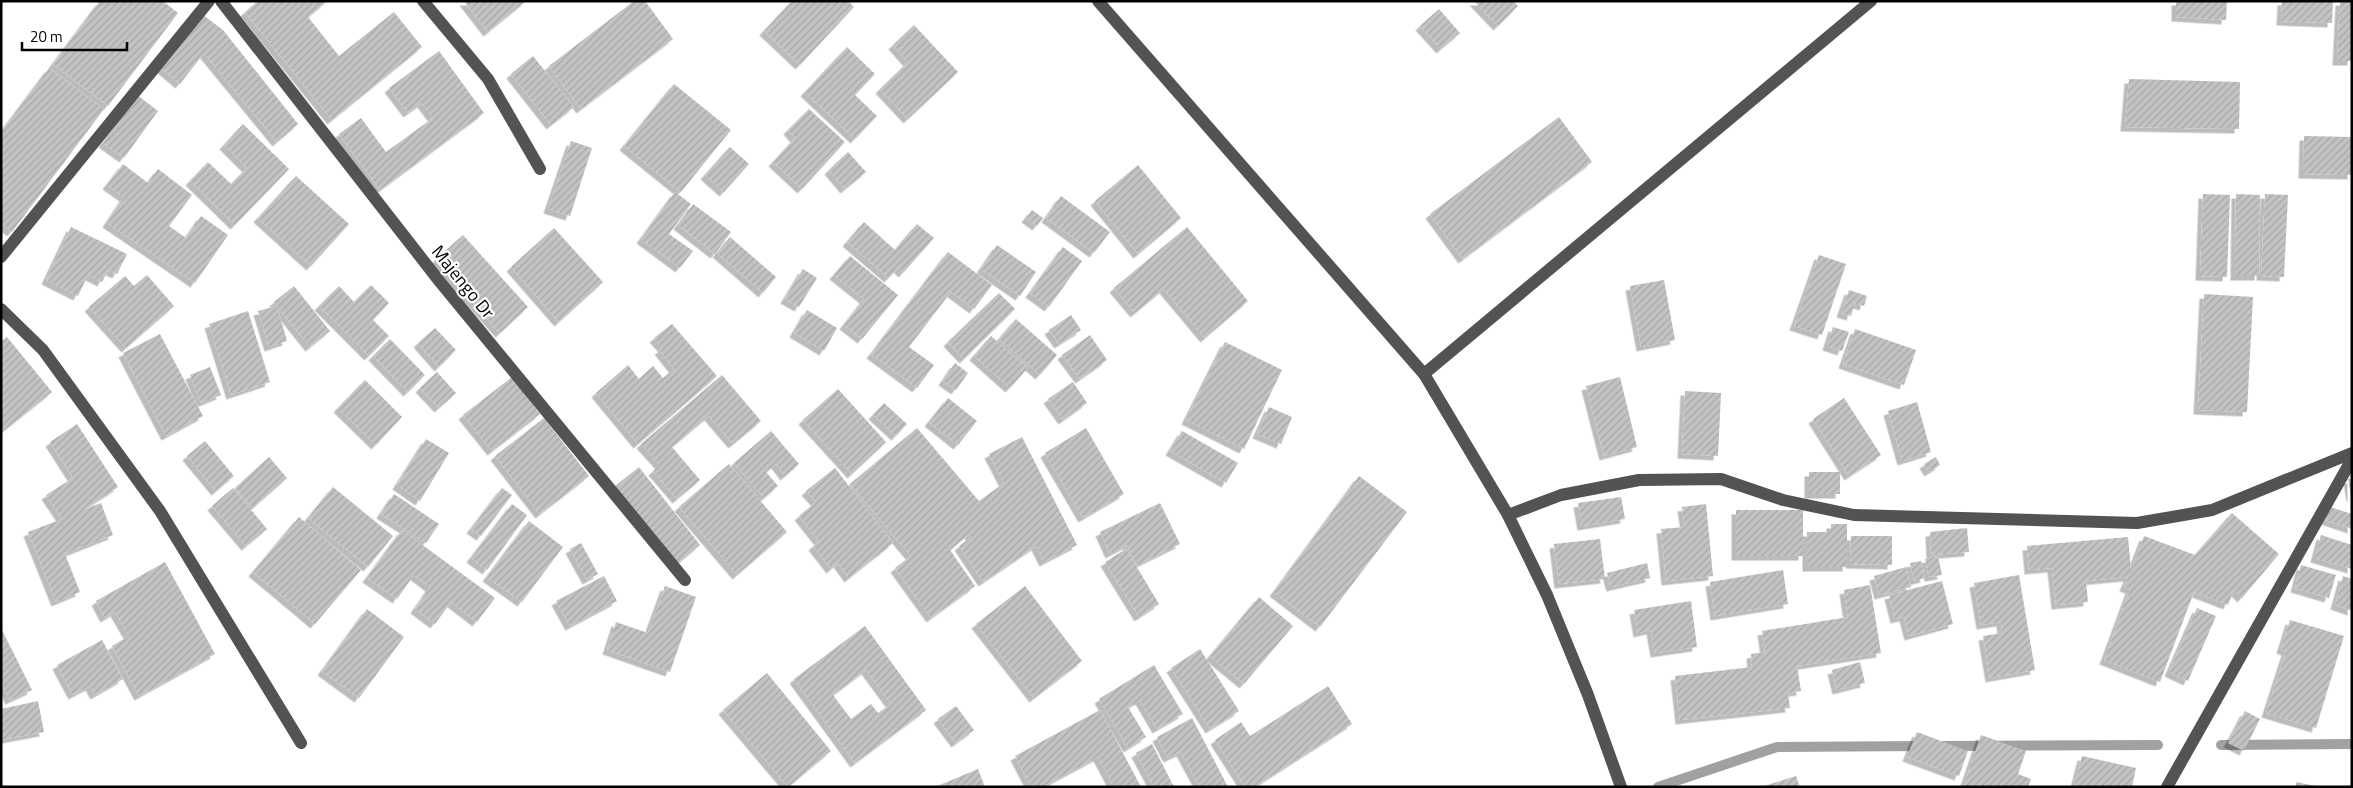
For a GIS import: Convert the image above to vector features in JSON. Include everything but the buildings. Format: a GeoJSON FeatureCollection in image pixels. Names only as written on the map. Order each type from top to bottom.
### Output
{"type":"FeatureCollection","features":[{"type":"Feature","properties":{"kind":"street"},"geometry":{"type":"LineString","coordinates":[[1,257],[209,1]]}},
{"type":"Feature","properties":{"kind":"street","name":"Majengo Dr"},"geometry":{"type":"LineString","coordinates":[[221,1],[440,282],[684,580]]}},
{"type":"Feature","properties":{"kind":"street"},"geometry":{"type":"LineString","coordinates":[[423,1],[488,79],[540,169]]}},
{"type":"Feature","properties":{"kind":"street"},"geometry":{"type":"LineString","coordinates":[[1098,1],[1424,374],[1508,514],[1547,595],[1588,695],[1621,787]]}},
{"type":"Feature","properties":{"kind":"street"},"geometry":{"type":"LineString","coordinates":[[1424,374],[1871,1]]}},
{"type":"Feature","properties":{"kind":"street"},"geometry":{"type":"LineString","coordinates":[[1,309],[43,350],[160,511],[301,743]]}},
{"type":"Feature","properties":{"kind":"street"},"geometry":{"type":"LineString","coordinates":[[1508,514],[1561,495],[1638,480],[1721,479],[1783,500],[1854,515],[2136,523],[2212,510],[2352,453]]}},
{"type":"Feature","properties":{"kind":"street"},"geometry":{"type":"LineString","coordinates":[[2167,787],[2352,459]]}},
{"type":"Feature","properties":{"kind":"waterway"},"geometry":{"type":"LineString","coordinates":[[2221,745],[2352,744]]}},
{"type":"Feature","properties":{"kind":"waterway"},"geometry":{"type":"LineString","coordinates":[[1943,746],[2158,745]]}},
{"type":"Feature","properties":{"kind":"waterway"},"geometry":{"type":"LineString","coordinates":[[1658,787],[1777,747],[1923,746]]}}]}
